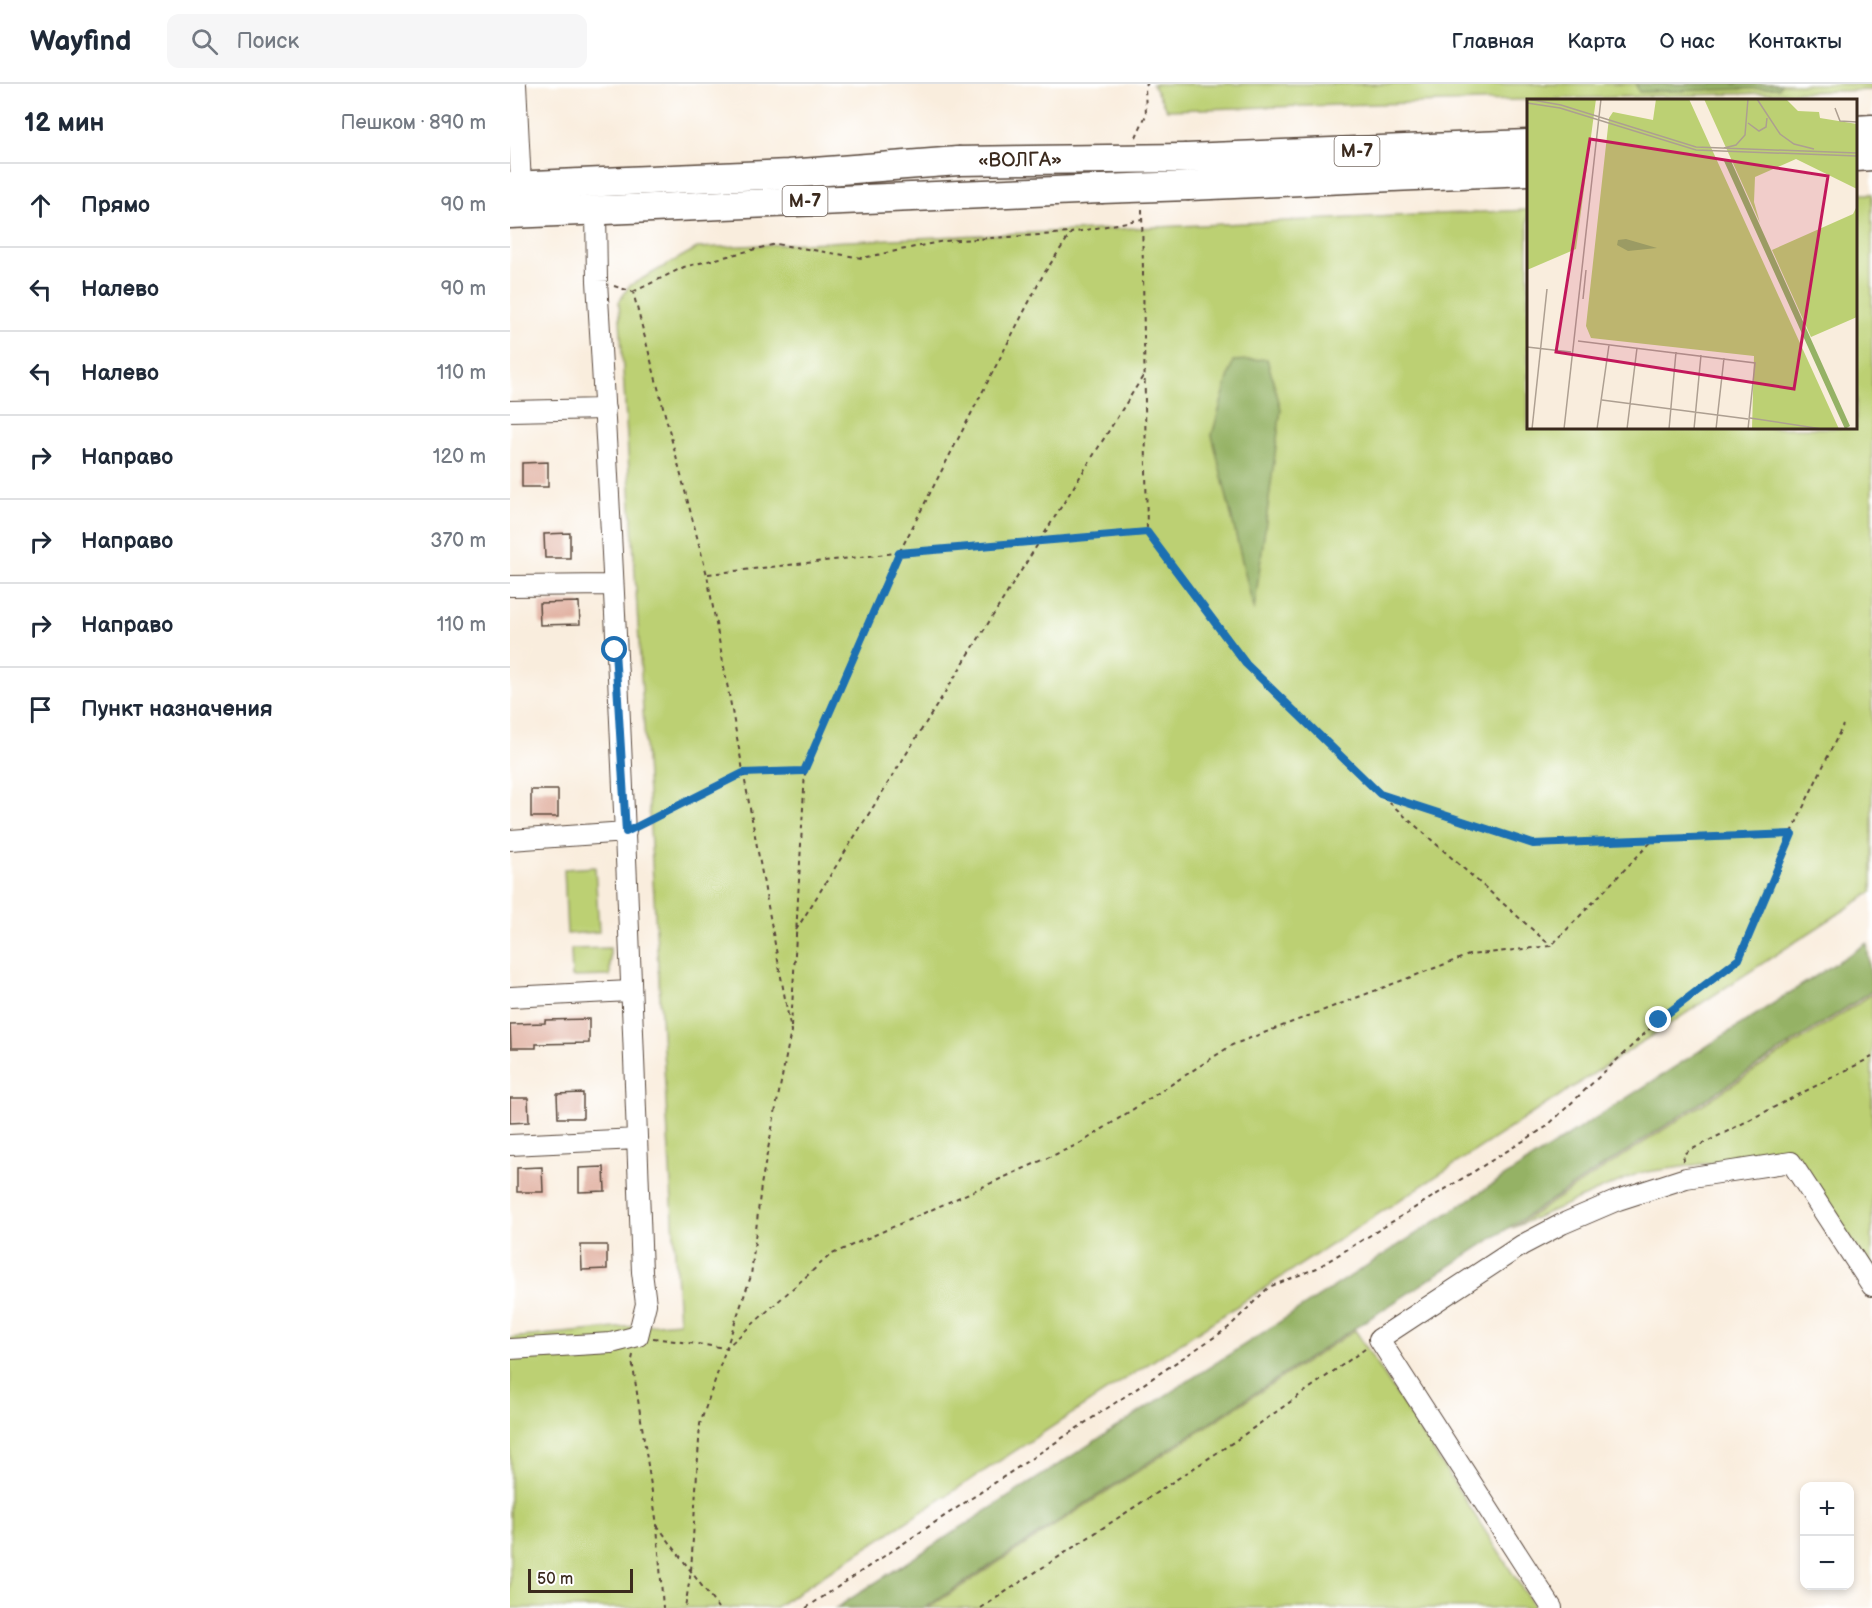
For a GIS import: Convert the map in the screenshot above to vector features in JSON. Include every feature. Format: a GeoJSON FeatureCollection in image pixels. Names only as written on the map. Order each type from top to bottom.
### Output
{"type":"FeatureCollection","features":[{"type":"Feature","properties":{"kind":"highway"},"geometry":{"type":"LineString","coordinates":[[1857,130],[1872,129]]}},
{"type":"Feature","properties":{"kind":"highway","name":"«ВОЛГА»"},"geometry":{"type":"LineString","coordinates":[[515,185],[788,174],[958,161],[1186,158],[1527,144]]}},
{"type":"Feature","properties":{"kind":"highway"},"geometry":{"type":"LineString","coordinates":[[1857,157],[1872,156]]}},
{"type":"Feature","properties":{"kind":"highway","name":"«ВОЛГА»"},"geometry":{"type":"LineString","coordinates":[[510,214],[1527,171]]}},
{"type":"Feature","properties":{"kind":"street"},"geometry":{"type":"LineString","coordinates":[[515,185],[516,84]]}},
{"type":"Feature","properties":{"kind":"street"},"geometry":{"type":"LineString","coordinates":[[510,1350],[611,1343],[638,1336],[645,1304],[630,991],[626,832],[597,281],[596,210]]}},
{"type":"Feature","properties":{"kind":"street"},"geometry":{"type":"LineString","coordinates":[[510,411],[605,409]]}},
{"type":"Feature","properties":{"kind":"street"},"geometry":{"type":"LineString","coordinates":[[510,586],[612,585]]}},
{"type":"Feature","properties":{"kind":"street"},"geometry":{"type":"LineString","coordinates":[[510,840],[626,832]]}},
{"type":"Feature","properties":{"kind":"street"},"geometry":{"type":"LineString","coordinates":[[510,996],[630,991]]}},
{"type":"Feature","properties":{"kind":"street"},"geometry":{"type":"LineString","coordinates":[[510,1145],[637,1139]]}},
{"type":"Feature","properties":{"kind":"street"},"geometry":{"type":"LineString","coordinates":[[1552,1608],[1379,1339],[1522,1245],[1562,1224],[1618,1200],[1686,1178],[1791,1162],[1872,1286]]}},
{"type":"Feature","properties":{"kind":"path"},"geometry":{"type":"LineString","coordinates":[[597,281],[633,292],[684,267],[776,244],[862,258],[944,241],[1071,234],[1142,219],[1147,532],[1246,664],[1380,794],[1551,946]]}},
{"type":"Feature","properties":{"kind":"path"},"geometry":{"type":"LineString","coordinates":[[685,1608],[691,1571],[700,1424],[751,1276],[761,1185],[791,1031],[804,771],[899,553],[1043,275],[1071,234]]}},
{"type":"Feature","properties":{"kind":"path"},"geometry":{"type":"LineString","coordinates":[[633,292],[707,575],[791,1031]]}},
{"type":"Feature","properties":{"kind":"path"},"geometry":{"type":"LineString","coordinates":[[796,930],[1145,373]]}},
{"type":"Feature","properties":{"kind":"path"},"geometry":{"type":"LineString","coordinates":[[707,575],[899,553],[1147,532]]}},
{"type":"Feature","properties":{"kind":"path"},"geometry":{"type":"LineString","coordinates":[[806,1608],[1228,1328],[1269,1287],[1317,1268],[1546,1127],[1659,1020],[1739,959],[1792,834],[1843,725]]}},
{"type":"Feature","properties":{"kind":"path"},"geometry":{"type":"LineString","coordinates":[[626,832],[743,773],[804,771]]}},
{"type":"Feature","properties":{"kind":"path"},"geometry":{"type":"LineString","coordinates":[[1380,794],[1533,844],[1792,834]]}},
{"type":"Feature","properties":{"kind":"path"},"geometry":{"type":"LineString","coordinates":[[663,1608],[657,1525],[632,1360],[638,1336],[726,1348],[830,1255],[1081,1143],[1232,1045],[1469,955],[1551,946],[1654,840]]}},
{"type":"Feature","properties":{"kind":"path"},"geometry":{"type":"LineString","coordinates":[[1686,1178],[1683,1154],[1872,1057]]}},
{"type":"Feature","properties":{"kind":"path"},"geometry":{"type":"LineString","coordinates":[[981,1608],[1235,1441],[1379,1339]]}},
{"type":"Feature","properties":{"kind":"path"},"geometry":{"type":"LineString","coordinates":[[657,1525],[718,1608]]}},
{"type":"Feature","properties":{"kind":"green space"},"geometry":{"type":"Polygon","coordinates":[[[1152,84],[1872,84],[1872,90],[1167,110],[1152,84]]]}},
{"type":"Feature","properties":{"kind":"green space"},"geometry":{"type":"Polygon","coordinates":[[[1636,84],[1781,84],[1779,88],[1639,92],[1636,84]]]}},
{"type":"Feature","properties":{"kind":"green space"},"geometry":{"type":"Polygon","coordinates":[[[1857,194],[1872,194],[1872,892],[774,1608],[510,1608],[510,1338],[679,1322],[619,302],[629,286],[697,248],[1527,210],[1527,429],[1857,429],[1857,194]]]}},
{"type":"Feature","properties":{"kind":"green space"},"geometry":{"type":"Polygon","coordinates":[[[1267,359],[1281,409],[1254,611],[1212,435],[1233,361],[1267,359]]]}},
{"type":"Feature","properties":{"kind":"green space"},"geometry":{"type":"Polygon","coordinates":[[[595,867],[599,932],[567,934],[564,869],[595,867]]]}},
{"type":"Feature","properties":{"kind":"green space"},"geometry":{"type":"Polygon","coordinates":[[[1867,943],[1872,991],[925,1608],[836,1608],[1867,943]]]}},
{"type":"Feature","properties":{"kind":"green space"},"geometry":{"type":"Polygon","coordinates":[[[610,948],[610,976],[572,977],[571,949],[610,948]]]}},
{"type":"Feature","properties":{"kind":"green space"},"geometry":{"type":"Polygon","coordinates":[[[1872,994],[1872,1272],[1794,1151],[1639,1173],[1512,1228],[1872,994]]]}},
{"type":"Feature","properties":{"kind":"green space"},"geometry":{"type":"Polygon","coordinates":[[[1355,1330],[1535,1608],[928,1608],[1355,1330]]]}},
{"type":"Feature","properties":{"kind":"building"},"geometry":{"type":"Polygon","coordinates":[[[548,462],[548,487],[522,487],[522,463],[548,462]]]}},
{"type":"Feature","properties":{"kind":"building"},"geometry":{"type":"Polygon","coordinates":[[[570,533],[570,558],[545,558],[544,534],[570,533]]]}},
{"type":"Feature","properties":{"kind":"building"},"geometry":{"type":"Polygon","coordinates":[[[579,602],[580,624],[540,625],[539,603],[579,602]]]}},
{"type":"Feature","properties":{"kind":"building"},"geometry":{"type":"Polygon","coordinates":[[[531,790],[558,790],[558,817],[531,817],[531,790]]]}},
{"type":"Feature","properties":{"kind":"building"},"geometry":{"type":"Polygon","coordinates":[[[589,1019],[589,1043],[536,1044],[536,1048],[511,1048],[510,1024],[589,1019]]]}},
{"type":"Feature","properties":{"kind":"building"},"geometry":{"type":"Polygon","coordinates":[[[583,1093],[583,1118],[558,1118],[557,1094],[583,1093]]]}},
{"type":"Feature","properties":{"kind":"building"},"geometry":{"type":"Polygon","coordinates":[[[510,1098],[528,1098],[529,1122],[510,1123],[510,1098]]]}},
{"type":"Feature","properties":{"kind":"building"},"geometry":{"type":"Polygon","coordinates":[[[542,1167],[543,1192],[517,1192],[517,1168],[542,1167]]]}},
{"type":"Feature","properties":{"kind":"building"},"geometry":{"type":"Polygon","coordinates":[[[604,1167],[605,1191],[579,1192],[579,1168],[604,1167]]]}},
{"type":"Feature","properties":{"kind":"building"},"geometry":{"type":"Polygon","coordinates":[[[581,1245],[607,1245],[607,1269],[582,1270],[581,1245]]]}},
{"type":"Feature","properties":{"kind":"route"},"geometry":{"type":"LineString","coordinates":[[615,650],[626,832],[743,773],[804,771],[899,553],[1147,532],[1246,664],[1380,794],[1533,844],[1792,834],[1739,959],[1659,1020]]}}]}
